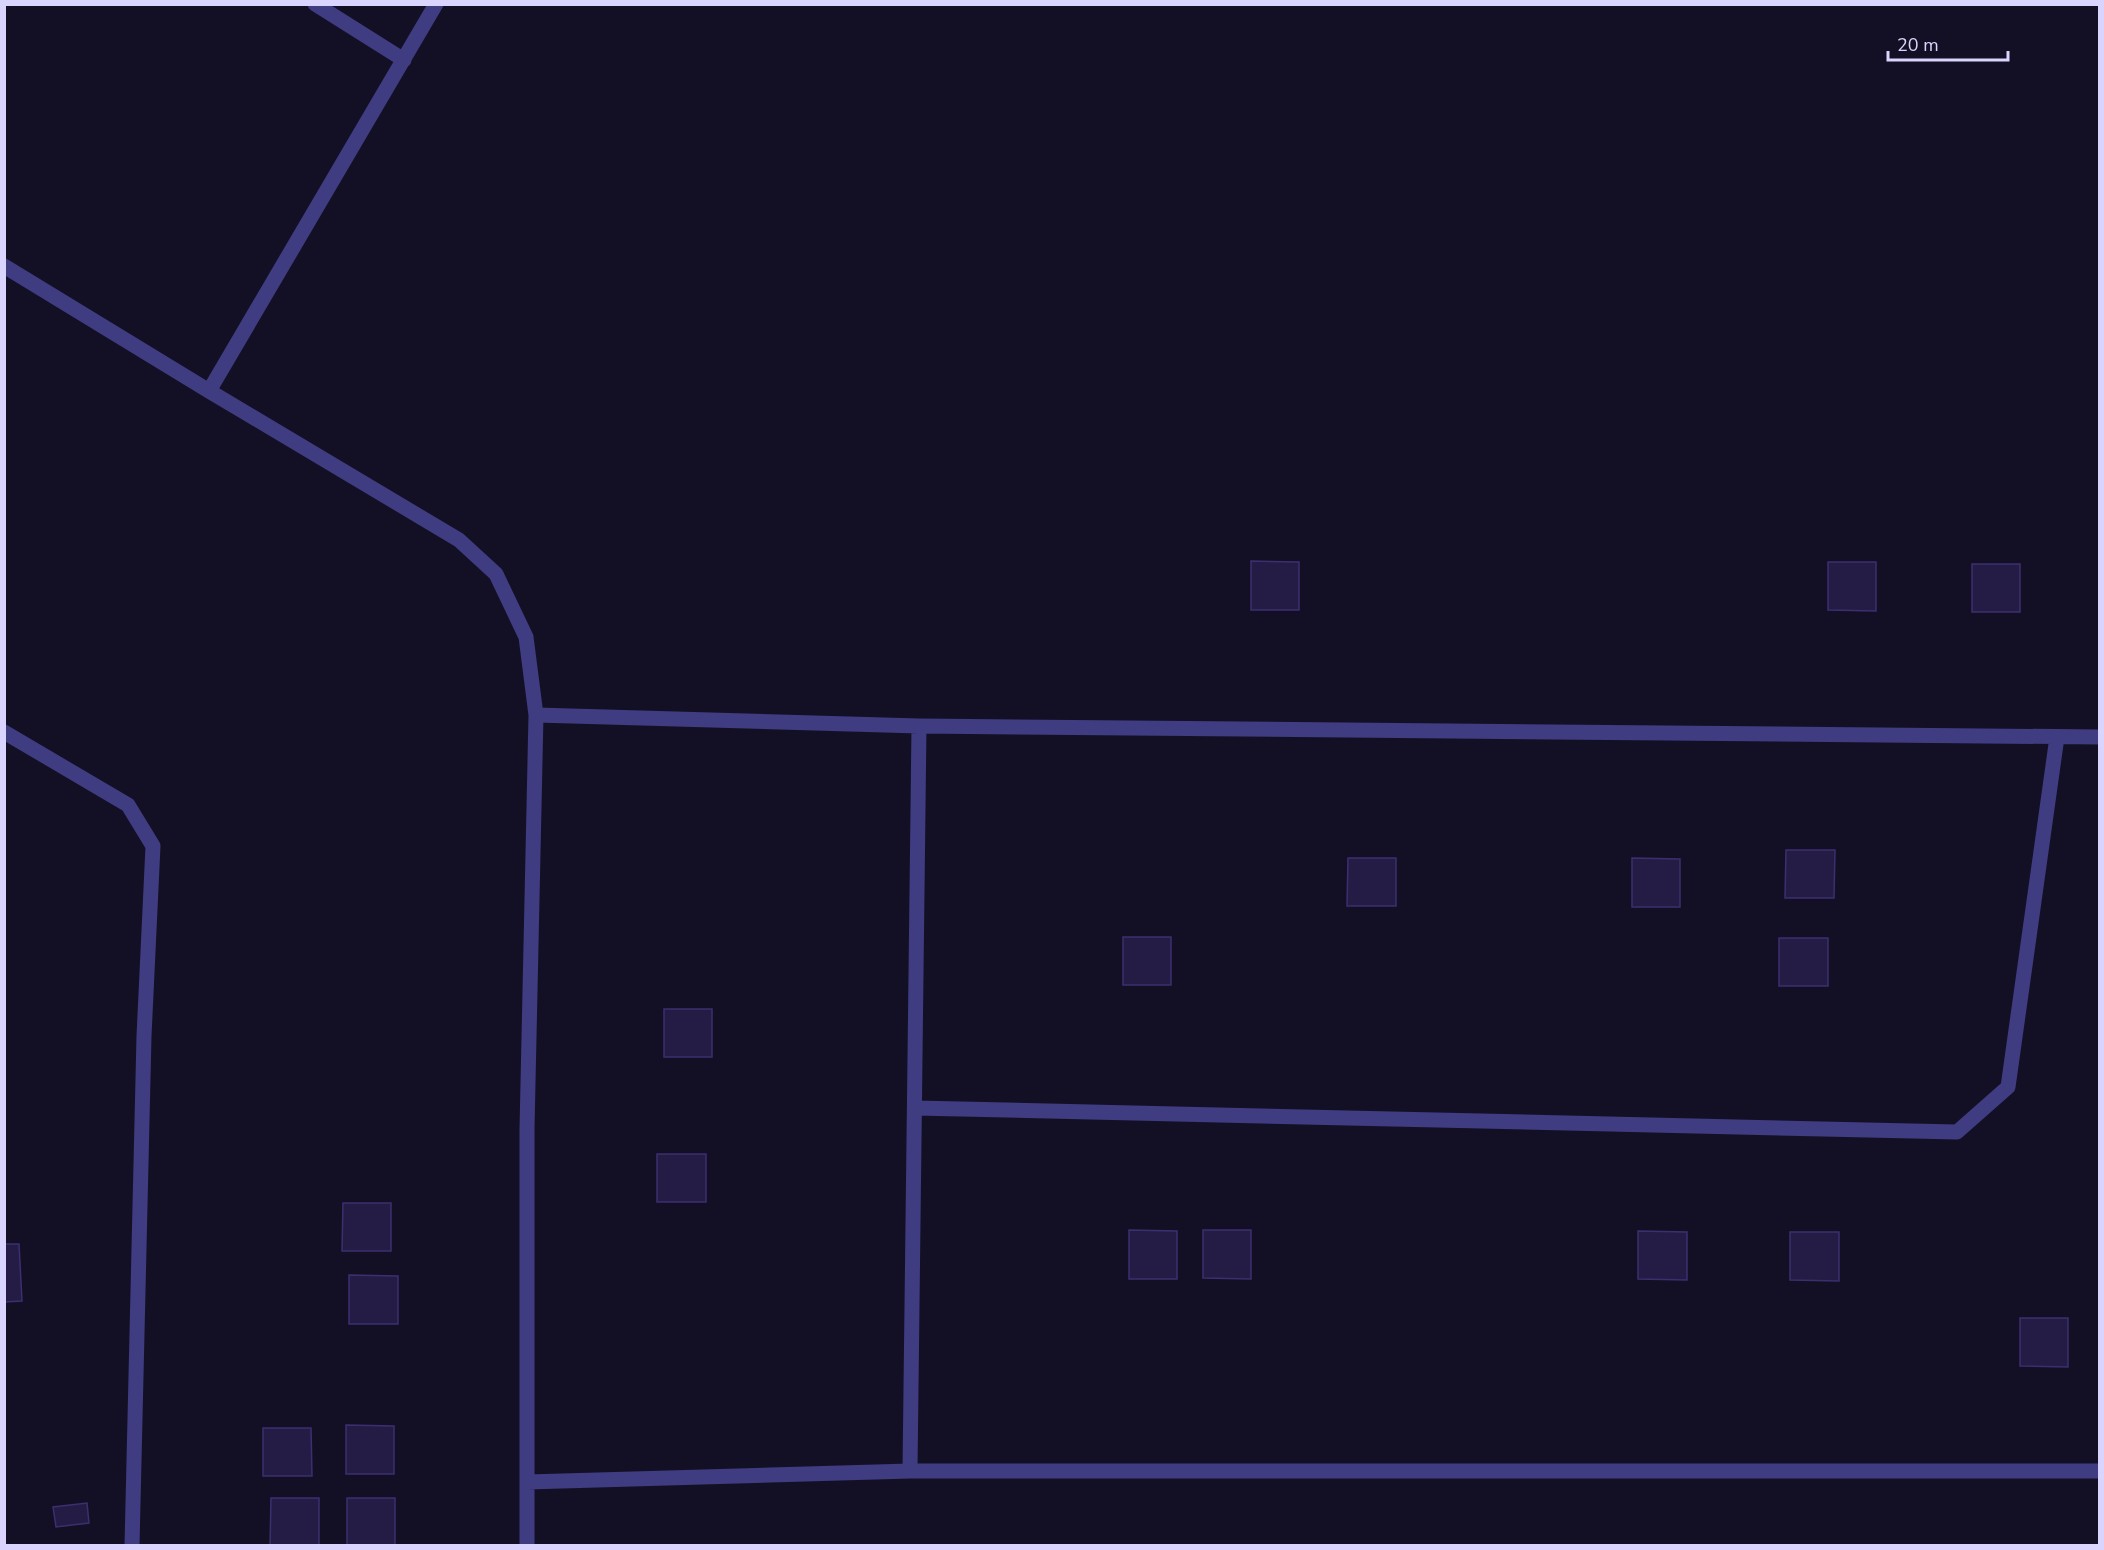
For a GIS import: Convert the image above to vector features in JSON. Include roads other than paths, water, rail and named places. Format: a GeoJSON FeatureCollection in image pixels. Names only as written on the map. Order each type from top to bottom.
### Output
{"type":"FeatureCollection","features":[{"type":"Feature","properties":{"kind":"street"},"geometry":{"type":"LineString","coordinates":[[315,4],[404,60]]}},
{"type":"Feature","properties":{"kind":"street"},"geometry":{"type":"LineString","coordinates":[[209,391],[436,4]]}},
{"type":"Feature","properties":{"kind":"street"},"geometry":{"type":"LineString","coordinates":[[4,266],[459,540],[496,574],[526,637],[537,715],[527,1129],[527,1545]]}},
{"type":"Feature","properties":{"kind":"street"},"geometry":{"type":"LineString","coordinates":[[537,715],[919,726],[2100,737]]}},
{"type":"Feature","properties":{"kind":"street"},"geometry":{"type":"LineString","coordinates":[[910,1471],[919,726]]}},
{"type":"Feature","properties":{"kind":"street"},"geometry":{"type":"LineString","coordinates":[[4,732],[128,805],[153,846],[144,1036],[132,1545]]}},
{"type":"Feature","properties":{"kind":"street"},"geometry":{"type":"LineString","coordinates":[[915,1108],[1957,1132],[2008,1087],[2056,737]]}},
{"type":"Feature","properties":{"kind":"street"},"geometry":{"type":"LineString","coordinates":[[526,1482],[910,1471],[2100,1471]]}}]}
